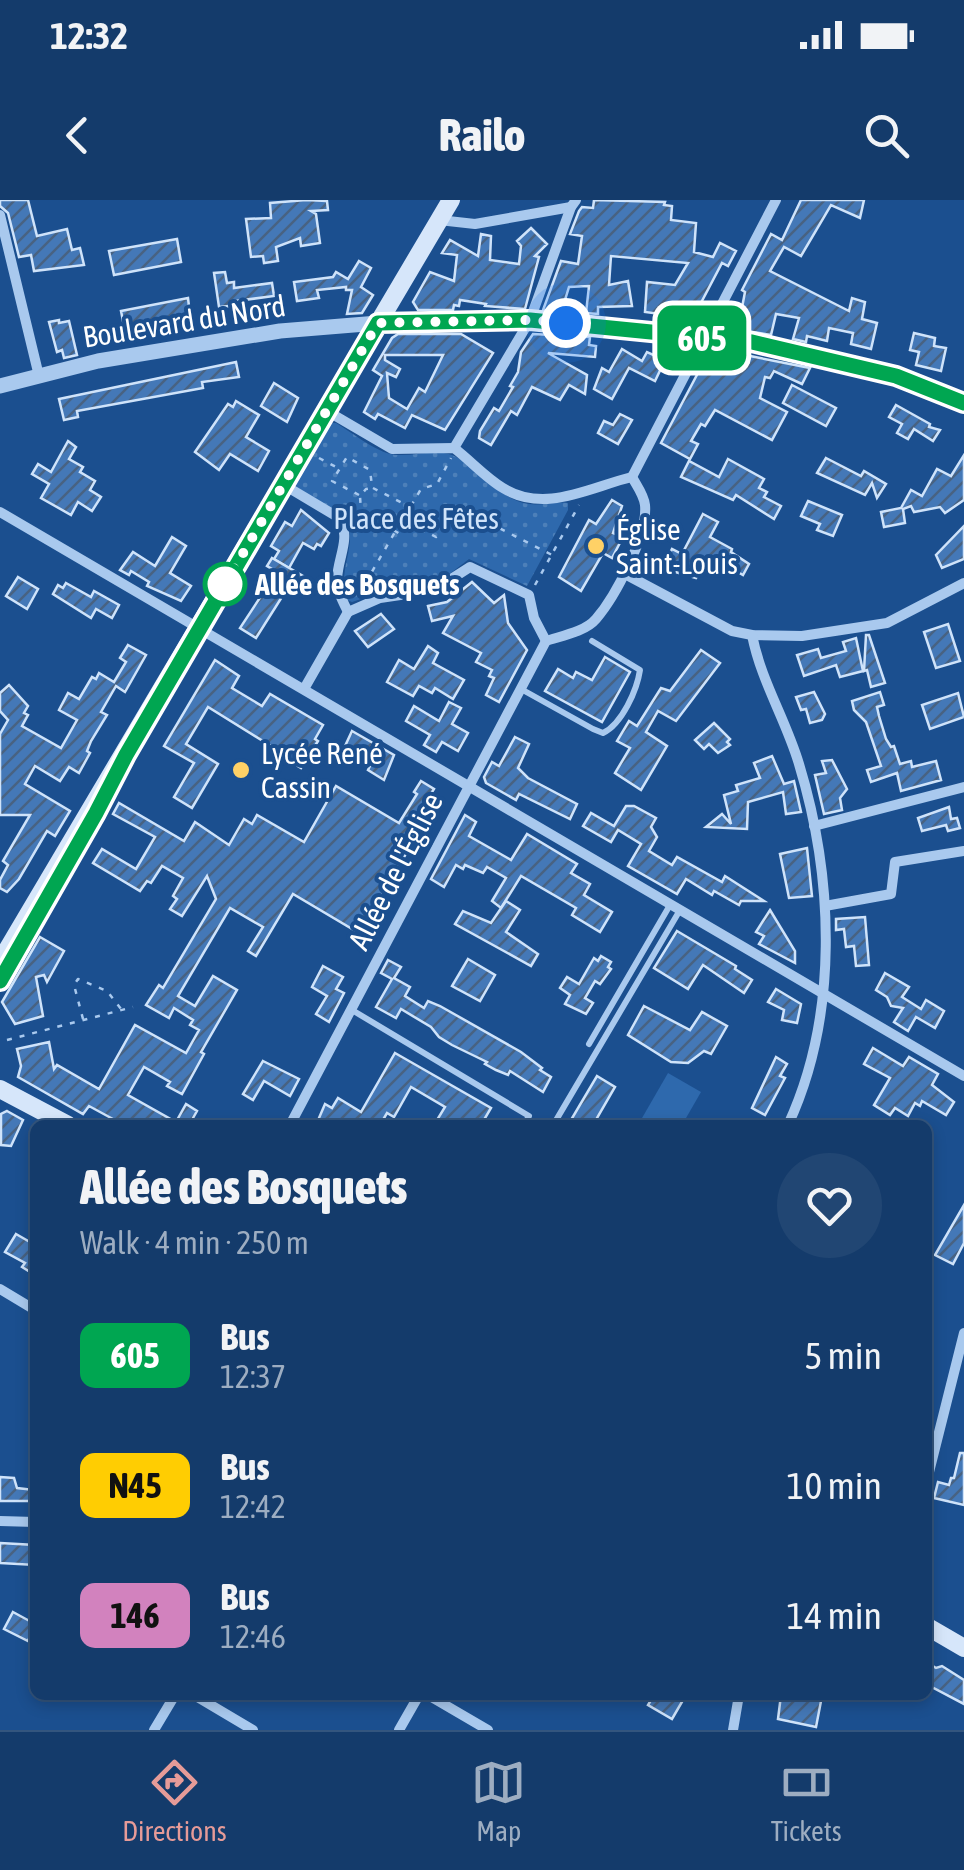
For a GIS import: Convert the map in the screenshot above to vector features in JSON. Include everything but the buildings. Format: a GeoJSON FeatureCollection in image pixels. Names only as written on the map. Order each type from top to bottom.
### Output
{"type":"FeatureCollection","features":[{"type":"Feature","properties":{"kind":"main road"},"geometry":{"type":"LineString","coordinates":[[0,962],[451,200]]}},
{"type":"Feature","properties":{"kind":"main road"},"geometry":{"type":"LineString","coordinates":[[0,980],[126,755]]}},
{"type":"Feature","properties":{"kind":"main road"},"geometry":{"type":"LineString","coordinates":[[0,1077],[38,1107]]}},
{"type":"Feature","properties":{"kind":"main road"},"geometry":{"type":"LineString","coordinates":[[0,1089],[60,1120]]}},
{"type":"Feature","properties":{"kind":"main road"},"geometry":{"type":"LineString","coordinates":[[932,1629],[964,1648]]}},
{"type":"Feature","properties":{"kind":"street"},"geometry":{"type":"LineString","coordinates":[[327,411],[392,449],[454,448],[498,486],[530,499],[586,491],[632,477],[776,200]]}},
{"type":"Feature","properties":{"kind":"street"},"geometry":{"type":"LineString","coordinates":[[439,220],[475,224],[573,203]]}},
{"type":"Feature","properties":{"kind":"street"},"geometry":{"type":"LineString","coordinates":[[454,448],[530,320],[573,203]]}},
{"type":"Feature","properties":{"kind":"street"},"geometry":{"type":"LineString","coordinates":[[0,214],[39,376]]}},
{"type":"Feature","properties":{"kind":"street","name":"Boulevard du Nord"},"geometry":{"type":"LineString","coordinates":[[0,386],[98,361],[280,331],[378,323],[530,320],[752,342],[896,376],[964,403]]}},
{"type":"Feature","properties":{"kind":"street"},"geometry":{"type":"LineString","coordinates":[[304,689],[348,612],[380,598],[434,590],[470,566],[529,596],[534,618],[546,641],[594,622],[637,546],[646,512],[645,500],[632,477]]}},
{"type":"Feature","properties":{"kind":"street"},"geometry":{"type":"LineString","coordinates":[[284,485],[341,519],[346,536],[337,578],[348,612]]}},
{"type":"Feature","properties":{"kind":"street"},"geometry":{"type":"LineString","coordinates":[[0,512],[964,1076]]}},
{"type":"Feature","properties":{"kind":"street"},"geometry":{"type":"LineString","coordinates":[[623,573],[732,632],[752,635],[802,636],[887,622],[964,583]]}},
{"type":"Feature","properties":{"kind":"street"},"geometry":{"type":"LineString","coordinates":[[752,635],[762,673],[798,761],[814,826],[825,906],[822,993],[808,1076],[790,1120]]}},
{"type":"Feature","properties":{"kind":"street","name":"Allée de l'Église"},"geometry":{"type":"LineString","coordinates":[[293,1120],[546,641]]}},
{"type":"Feature","properties":{"kind":"street"},"geometry":{"type":"LineString","coordinates":[[814,826],[964,786]]}},
{"type":"Feature","properties":{"kind":"street"},"geometry":{"type":"LineString","coordinates":[[825,906],[891,894],[895,862],[964,852]]}},
{"type":"Feature","properties":{"kind":"street"},"geometry":{"type":"LineString","coordinates":[[0,1289],[30,1307]]}},
{"type":"Feature","properties":{"kind":"street"},"geometry":{"type":"LineString","coordinates":[[932,1459],[964,1333]]}},
{"type":"Feature","properties":{"kind":"street"},"geometry":{"type":"LineString","coordinates":[[952,1374],[964,1378]]}},
{"type":"Feature","properties":{"kind":"street"},"geometry":{"type":"LineString","coordinates":[[0,1520],[30,1522]]}},
{"type":"Feature","properties":{"kind":"street"},"geometry":{"type":"LineString","coordinates":[[154,1730],[172,1700]]}},
{"type":"Feature","properties":{"kind":"street"},"geometry":{"type":"LineString","coordinates":[[202,1700],[253,1730]]}},
{"type":"Feature","properties":{"kind":"street"},"geometry":{"type":"LineString","coordinates":[[398,1730],[416,1700]]}},
{"type":"Feature","properties":{"kind":"street"},"geometry":{"type":"LineString","coordinates":[[437,1700],[488,1730]]}},
{"type":"Feature","properties":{"kind":"street"},"geometry":{"type":"LineString","coordinates":[[733,1730],[737,1700]]}},
{"type":"Feature","properties":{"kind":"lane"},"geometry":{"type":"LineString","coordinates":[[520,689],[593,729],[603,733],[611,730],[640,670],[592,641]]}},
{"type":"Feature","properties":{"kind":"lane"},"geometry":{"type":"LineString","coordinates":[[590,1044],[675,908]]}},
{"type":"Feature","properties":{"kind":"lane"},"geometry":{"type":"LineString","coordinates":[[556,1120],[675,908]]}},
{"type":"Feature","properties":{"kind":"lane"},"geometry":{"type":"LineString","coordinates":[[351,1010],[529,1116],[527,1120]]}},
{"type":"Feature","properties":{"kind":"path"},"geometry":{"type":"LineString","coordinates":[[410,507],[421,490],[437,484],[454,448]]}},
{"type":"Feature","properties":{"kind":"path"},"geometry":{"type":"LineString","coordinates":[[304,450],[340,469]]}},
{"type":"Feature","properties":{"kind":"path"},"geometry":{"type":"LineString","coordinates":[[360,496],[332,481],[348,457],[370,470],[372,488]]}},
{"type":"Feature","properties":{"kind":"path"},"geometry":{"type":"LineString","coordinates":[[372,488],[410,507],[414,514],[402,535],[361,512],[360,496],[372,488]]}},
{"type":"Feature","properties":{"kind":"path"},"geometry":{"type":"LineString","coordinates":[[529,596],[586,491]]}},
{"type":"Feature","properties":{"kind":"path"},"geometry":{"type":"LineString","coordinates":[[409,524],[436,536],[456,506],[552,555]]}},
{"type":"Feature","properties":{"kind":"path"},"geometry":{"type":"LineString","coordinates":[[348,612],[395,532]]}},
{"type":"Feature","properties":{"kind":"path"},"geometry":{"type":"LineString","coordinates":[[83,1020],[74,985],[78,979],[107,992],[122,1010]]}},
{"type":"Feature","properties":{"kind":"path"},"geometry":{"type":"LineString","coordinates":[[7,1040],[133,1008]]}},
{"type":"Feature","properties":{"kind":"green space","name":"Place des Fêtes"},"geometry":{"type":"Polygon","coordinates":[[[331,423],[391,454],[452,455],[517,501],[568,503],[568,510],[527,586],[469,559],[439,582],[347,600],[344,579],[350,542],[348,522],[295,483],[331,423]]]}},
{"type":"Feature","properties":{"kind":"green space"},"geometry":{"type":"Polygon","coordinates":[[[668,1073],[701,1092],[685,1120],[641,1120],[668,1073]]]}},
{"type":"Feature","properties":{"kind":"bus line","name":"605"},"geometry":{"type":"LineString","coordinates":[[0,981],[126,755],[378,323],[530,320],[752,342],[896,376],[964,403]]}},
{"type":"Feature","properties":{"kind":"place","name":"Église Saint-Louis"},"geometry":{"type":"Point","coordinates":[596,546]}},
{"type":"Feature","properties":{"kind":"place","name":"Allée des Bosquets"},"geometry":{"type":"Point","coordinates":[225,584]}},
{"type":"Feature","properties":{"kind":"place","name":"Lycée René Cassin"},"geometry":{"type":"Point","coordinates":[241,770]}},
{"type":"Feature","properties":{"kind":"route"},"geometry":{"type":"LineString","coordinates":[[225,584],[378,323],[566,323]]}}]}
